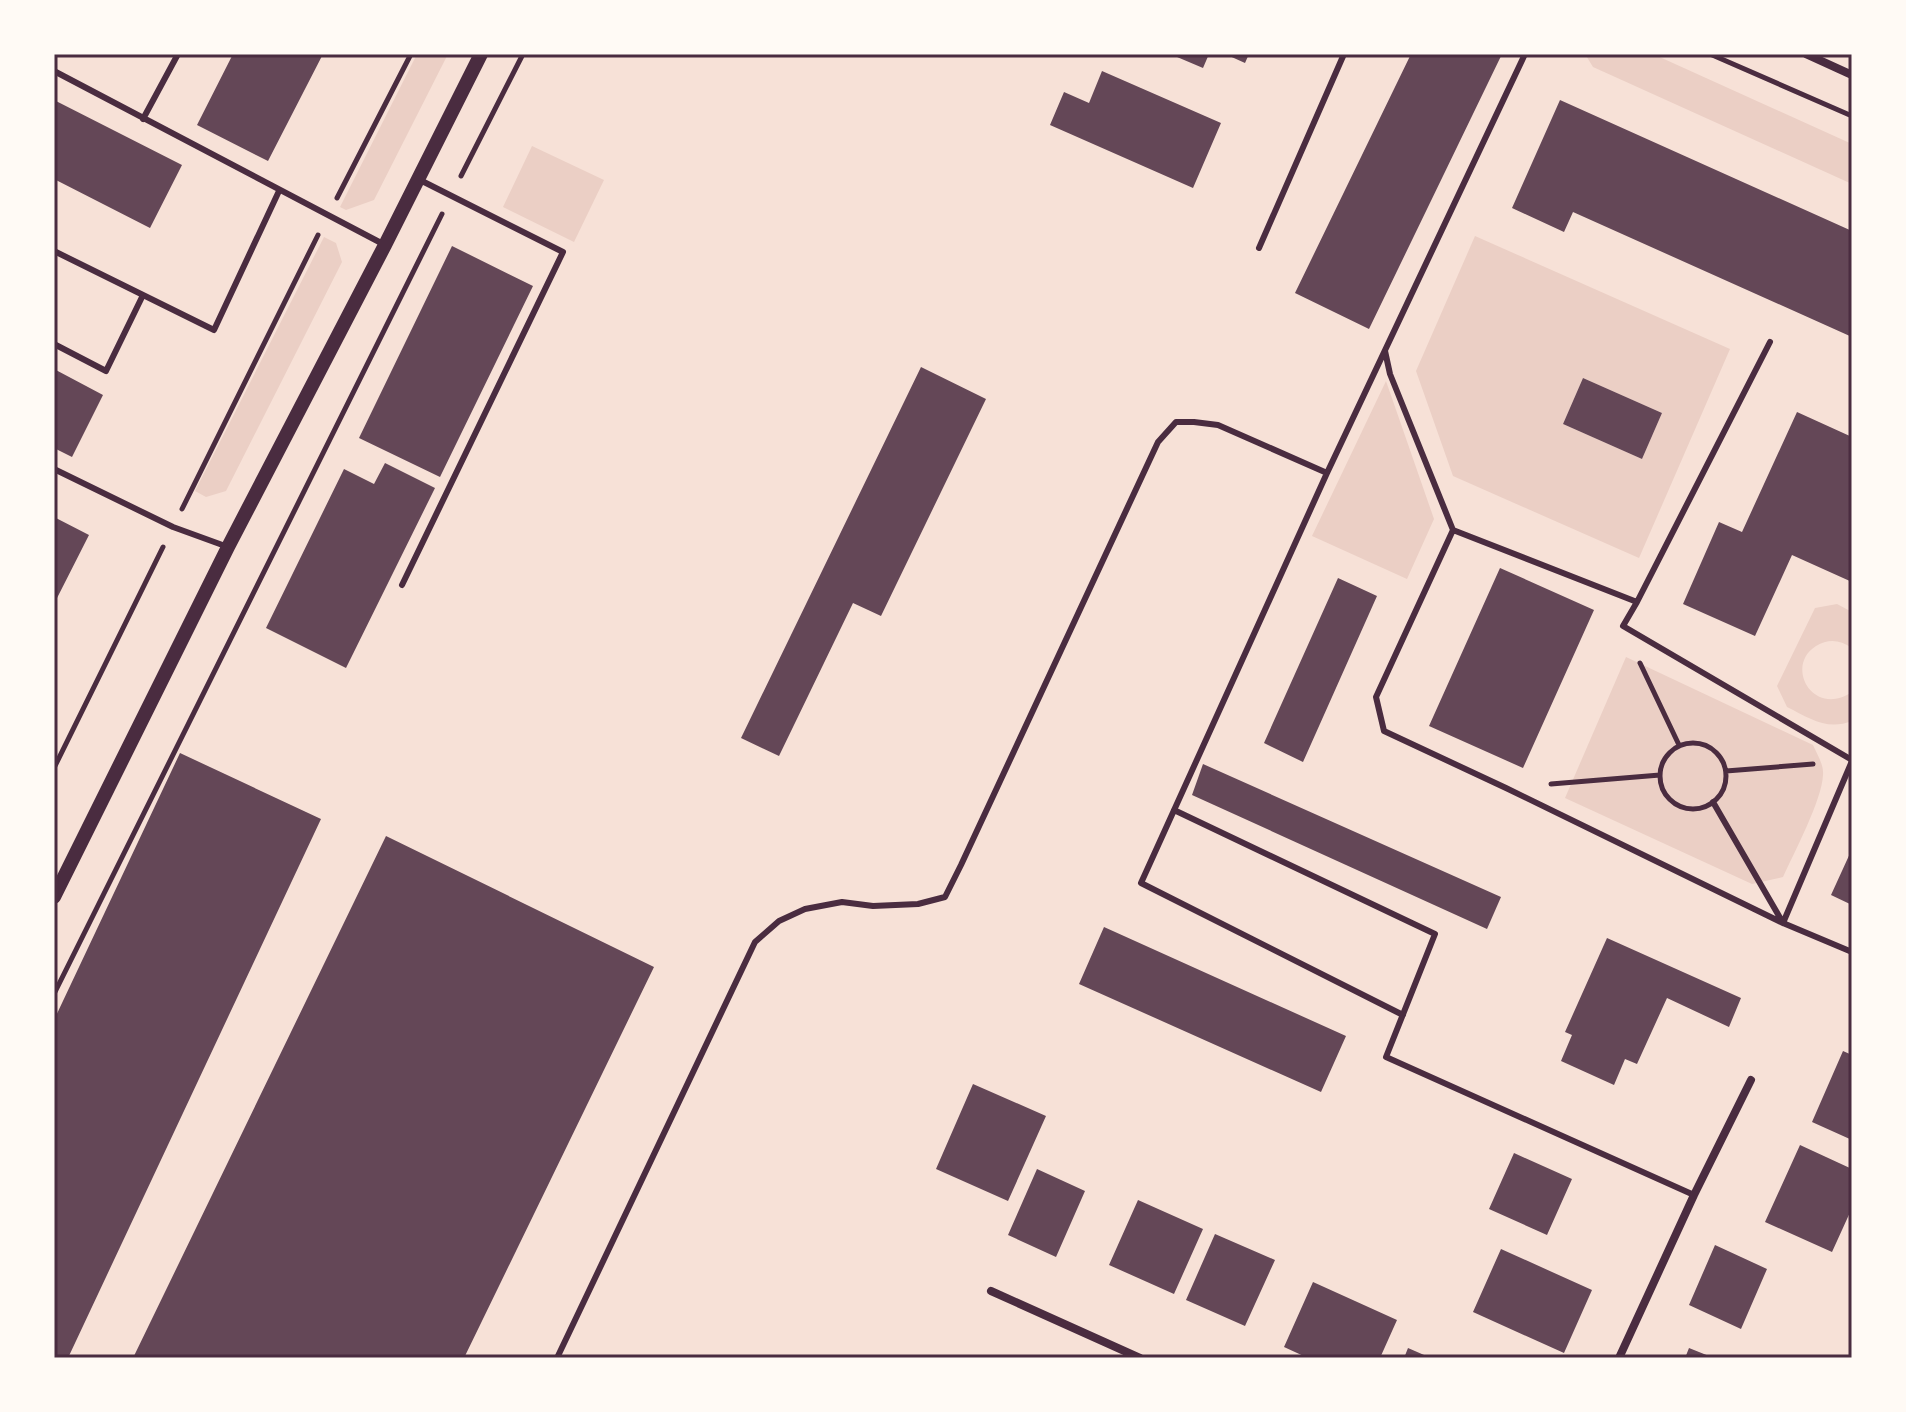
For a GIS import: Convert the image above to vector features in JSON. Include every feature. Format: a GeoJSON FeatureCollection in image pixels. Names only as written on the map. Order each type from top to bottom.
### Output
{"type":"FeatureCollection","features":[{"type":"Feature","properties":{"kind":"street"},"geometry":{"type":"LineString","coordinates":[[54,897],[228,547],[481,54]]}},
{"type":"Feature","properties":{"kind":"street"},"geometry":{"type":"LineString","coordinates":[[1806,54],[1852,75]]}},
{"type":"Feature","properties":{"kind":"street"},"geometry":{"type":"LineString","coordinates":[[1619,1358],[1751,1080]]}},
{"type":"Feature","properties":{"kind":"street"},"geometry":{"type":"LineString","coordinates":[[991,1291],[1140,1358]]}},
{"type":"Feature","properties":{"kind":"lane"},"geometry":{"type":"LineString","coordinates":[[143,119],[178,54]]}},
{"type":"Feature","properties":{"kind":"lane"},"geometry":{"type":"LineString","coordinates":[[1259,248],[1344,54]]}},
{"type":"Feature","properties":{"kind":"lane"},"geometry":{"type":"LineString","coordinates":[[1403,1015],[1141,883],[1327,473],[1525,54]]}},
{"type":"Feature","properties":{"kind":"lane"},"geometry":{"type":"LineString","coordinates":[[54,71],[385,245]]}},
{"type":"Feature","properties":{"kind":"lane"},"geometry":{"type":"LineString","coordinates":[[402,585],[563,252],[417,179]]}},
{"type":"Feature","properties":{"kind":"lane"},"geometry":{"type":"LineString","coordinates":[[54,251],[214,330],[279,191]]}},
{"type":"Feature","properties":{"kind":"lane"},"geometry":{"type":"LineString","coordinates":[[54,344],[106,371],[143,295]]}},
{"type":"Feature","properties":{"kind":"lane"},"geometry":{"type":"LineString","coordinates":[[1770,342],[1623,626],[1852,760],[1783,923]]}},
{"type":"Feature","properties":{"kind":"lane"},"geometry":{"type":"LineString","coordinates":[[1385,351],[1390,374],[1453,530],[1637,602]]}},
{"type":"Feature","properties":{"kind":"lane"},"geometry":{"type":"LineString","coordinates":[[557,1358],[755,942],[779,921],[805,909],[842,902],[873,906],[918,904],[945,897],[1158,442],[1176,422],[1218,425],[1327,473]]}},
{"type":"Feature","properties":{"kind":"lane"},"geometry":{"type":"LineString","coordinates":[[54,469],[173,527],[228,547]]}},
{"type":"Feature","properties":{"kind":"lane"},"geometry":{"type":"LineString","coordinates":[[1453,530],[1376,697],[1384,731],[1783,923],[1852,952]]}},
{"type":"Feature","properties":{"kind":"lane"},"geometry":{"type":"LineString","coordinates":[[1713,802],[1783,923]]}},
{"type":"Feature","properties":{"kind":"lane"},"geometry":{"type":"LineString","coordinates":[[1174,810],[1435,934],[1386,1057],[1694,1195]]}},
{"type":"Feature","properties":{"kind":"path"},"geometry":{"type":"LineString","coordinates":[[54,768],[327,216],[411,54]]}},
{"type":"Feature","properties":{"kind":"path"},"geometry":{"type":"LineString","coordinates":[[54,994],[523,54]]}},
{"type":"Feature","properties":{"kind":"path"},"geometry":{"type":"LineString","coordinates":[[1710,54],[1852,116]]}},
{"type":"Feature","properties":{"kind":"path"},"geometry":{"type":"LineString","coordinates":[[1623,626],[1679,745]]}},
{"type":"Feature","properties":{"kind":"path"},"geometry":{"type":"LineString","coordinates":[[1697,742],[1710,747],[1721,758],[1726,771],[1724,788],[1713,802],[1698,809],[1676,805],[1661,787],[1661,764],[1669,751],[1679,745],[1697,742]]}},
{"type":"Feature","properties":{"kind":"path"},"geometry":{"type":"LineString","coordinates":[[1726,771],[1821,763]]}},
{"type":"Feature","properties":{"kind":"path"},"geometry":{"type":"LineString","coordinates":[[1506,788],[1660,775]]}},
{"type":"Feature","properties":{"kind":"shaded area"},"geometry":{"type":"Polygon","coordinates":[[[417,54],[448,54],[374,200],[346,210],[340,207],[417,54]]]}},
{"type":"Feature","properties":{"kind":"shaded area"},"geometry":{"type":"Polygon","coordinates":[[[1585,54],[1653,54],[1852,144],[1852,184],[1593,67],[1585,54]]]}},
{"type":"Feature","properties":{"kind":"shaded area"},"geometry":{"type":"Polygon","coordinates":[[[532,146],[604,180],[574,242],[503,207],[532,146]]]}},
{"type":"Feature","properties":{"kind":"shaded area"},"geometry":{"type":"Polygon","coordinates":[[[1475,236],[1730,349],[1639,558],[1453,476],[1416,371],[1475,236]],[[1583,378],[1563,424],[1642,459],[1662,413],[1583,378]]]}},
{"type":"Feature","properties":{"kind":"shaded area"},"geometry":{"type":"Polygon","coordinates":[[[324,237],[336,243],[342,262],[226,491],[206,497],[195,491],[324,237]]]}},
{"type":"Feature","properties":{"kind":"shaded area"},"geometry":{"type":"Polygon","coordinates":[[[1386,381],[1434,519],[1407,579],[1312,536],[1386,381]]]}},
{"type":"Feature","properties":{"kind":"shaded area"},"geometry":{"type":"Polygon","coordinates":[[[1837,604],[1852,612],[1852,648],[1839,642],[1825,642],[1807,655],[1803,665],[1807,686],[1815,694],[1825,699],[1852,692],[1852,721],[1834,725],[1818,722],[1787,707],[1777,686],[1815,608],[1837,604]]]}},
{"type":"Feature","properties":{"kind":"shaded area"},"geometry":{"type":"Polygon","coordinates":[[[1626,657],[1813,745],[1822,767],[1821,786],[1807,826],[1783,877],[1752,884],[1565,798],[1626,657]]]}},
{"type":"Feature","properties":{"kind":"building"},"geometry":{"type":"Polygon","coordinates":[[[233,54],[323,54],[268,161],[197,125],[233,54]]]}},
{"type":"Feature","properties":{"kind":"building"},"geometry":{"type":"Polygon","coordinates":[[[1170,54],[1209,54],[1203,68],[1170,54]]]}},
{"type":"Feature","properties":{"kind":"building"},"geometry":{"type":"Polygon","coordinates":[[[1225,54],[1249,54],[1245,63],[1225,54]]]}},
{"type":"Feature","properties":{"kind":"building"},"geometry":{"type":"Polygon","coordinates":[[[1411,54],[1502,54],[1369,329],[1295,293],[1411,54]]]}},
{"type":"Feature","properties":{"kind":"building"},"geometry":{"type":"Polygon","coordinates":[[[1102,71],[1221,123],[1193,188],[1050,125],[1064,92],[1089,103],[1102,71]]]}},
{"type":"Feature","properties":{"kind":"building"},"geometry":{"type":"Polygon","coordinates":[[[54,100],[182,165],[150,228],[54,179],[54,100]]]}},
{"type":"Feature","properties":{"kind":"building"},"geometry":{"type":"Polygon","coordinates":[[[1560,100],[1852,231],[1852,337],[1573,212],[1564,232],[1512,208],[1560,100]]]}},
{"type":"Feature","properties":{"kind":"building"},"geometry":{"type":"Polygon","coordinates":[[[452,246],[533,286],[440,477],[359,438],[452,246]]]}},
{"type":"Feature","properties":{"kind":"building"},"geometry":{"type":"Polygon","coordinates":[[[921,367],[986,399],[881,616],[853,603],[779,756],[741,738],[921,367]]]}},
{"type":"Feature","properties":{"kind":"building"},"geometry":{"type":"Polygon","coordinates":[[[54,369],[103,395],[72,457],[54,448],[54,369]]]}},
{"type":"Feature","properties":{"kind":"building"},"geometry":{"type":"Polygon","coordinates":[[[1583,378],[1662,413],[1642,459],[1563,424],[1583,378]]]}},
{"type":"Feature","properties":{"kind":"building"},"geometry":{"type":"Polygon","coordinates":[[[1797,412],[1852,437],[1852,582],[1792,555],[1755,636],[1683,604],[1719,522],[1742,532],[1797,412]]]}},
{"type":"Feature","properties":{"kind":"building"},"geometry":{"type":"Polygon","coordinates":[[[385,463],[435,488],[346,668],[266,628],[344,469],[374,484],[385,463]]]}},
{"type":"Feature","properties":{"kind":"building"},"geometry":{"type":"Polygon","coordinates":[[[54,517],[89,535],[54,604],[54,517]]]}},
{"type":"Feature","properties":{"kind":"building"},"geometry":{"type":"Polygon","coordinates":[[[1500,568],[1594,610],[1523,768],[1429,726],[1500,568]]]}},
{"type":"Feature","properties":{"kind":"building"},"geometry":{"type":"Polygon","coordinates":[[[1338,578],[1377,596],[1303,762],[1264,743],[1338,578]]]}},
{"type":"Feature","properties":{"kind":"building"},"geometry":{"type":"Polygon","coordinates":[[[180,753],[321,819],[68,1358],[54,1358],[54,1020],[180,753]]]}},
{"type":"Feature","properties":{"kind":"building"},"geometry":{"type":"Polygon","coordinates":[[[1203,764],[1501,897],[1487,929],[1192,795],[1203,764]]]}},
{"type":"Feature","properties":{"kind":"building"},"geometry":{"type":"Polygon","coordinates":[[[386,836],[654,967],[464,1358],[133,1358],[386,836]]]}},
{"type":"Feature","properties":{"kind":"building"},"geometry":{"type":"Polygon","coordinates":[[[1852,849],[1852,905],[1831,895],[1852,849]]]}},
{"type":"Feature","properties":{"kind":"building"},"geometry":{"type":"Polygon","coordinates":[[[1104,927],[1346,1036],[1321,1092],[1079,984],[1104,927]]]}},
{"type":"Feature","properties":{"kind":"building"},"geometry":{"type":"Polygon","coordinates":[[[1607,938],[1741,998],[1729,1027],[1667,998],[1637,1064],[1625,1059],[1614,1085],[1561,1061],[1572,1035],[1565,1032],[1607,938]]]}},
{"type":"Feature","properties":{"kind":"building"},"geometry":{"type":"Polygon","coordinates":[[[1843,1051],[1852,1055],[1852,1140],[1812,1122],[1843,1051]]]}},
{"type":"Feature","properties":{"kind":"building"},"geometry":{"type":"Polygon","coordinates":[[[973,1084],[1046,1116],[1008,1201],[936,1169],[973,1084]]]}},
{"type":"Feature","properties":{"kind":"building"},"geometry":{"type":"Polygon","coordinates":[[[1800,1145],[1852,1169],[1852,1208],[1832,1252],[1765,1222],[1800,1145]]]}},
{"type":"Feature","properties":{"kind":"building"},"geometry":{"type":"Polygon","coordinates":[[[1514,1153],[1572,1179],[1547,1235],[1489,1209],[1514,1153]]]}},
{"type":"Feature","properties":{"kind":"building"},"geometry":{"type":"Polygon","coordinates":[[[1037,1169],[1085,1191],[1056,1257],[1008,1235],[1037,1169]]]}},
{"type":"Feature","properties":{"kind":"building"},"geometry":{"type":"Polygon","coordinates":[[[1138,1200],[1203,1229],[1174,1294],[1109,1265],[1138,1200]]]}},
{"type":"Feature","properties":{"kind":"building"},"geometry":{"type":"Polygon","coordinates":[[[1215,1234],[1275,1260],[1245,1326],[1186,1300],[1215,1234]]]}},
{"type":"Feature","properties":{"kind":"building"},"geometry":{"type":"Polygon","coordinates":[[[1715,1245],[1767,1269],[1741,1329],[1689,1305],[1715,1245]]]}},
{"type":"Feature","properties":{"kind":"building"},"geometry":{"type":"Polygon","coordinates":[[[1501,1249],[1592,1290],[1564,1353],[1473,1312],[1501,1249]]]}},
{"type":"Feature","properties":{"kind":"building"},"geometry":{"type":"Polygon","coordinates":[[[1313,1282],[1397,1320],[1380,1358],[1308,1358],[1284,1347],[1313,1282]]]}},
{"type":"Feature","properties":{"kind":"building"},"geometry":{"type":"Polygon","coordinates":[[[1408,1348],[1431,1358],[1404,1358],[1408,1348]]]}},
{"type":"Feature","properties":{"kind":"building"},"geometry":{"type":"Polygon","coordinates":[[[1689,1348],[1714,1358],[1685,1358],[1689,1348]]]}}]}
